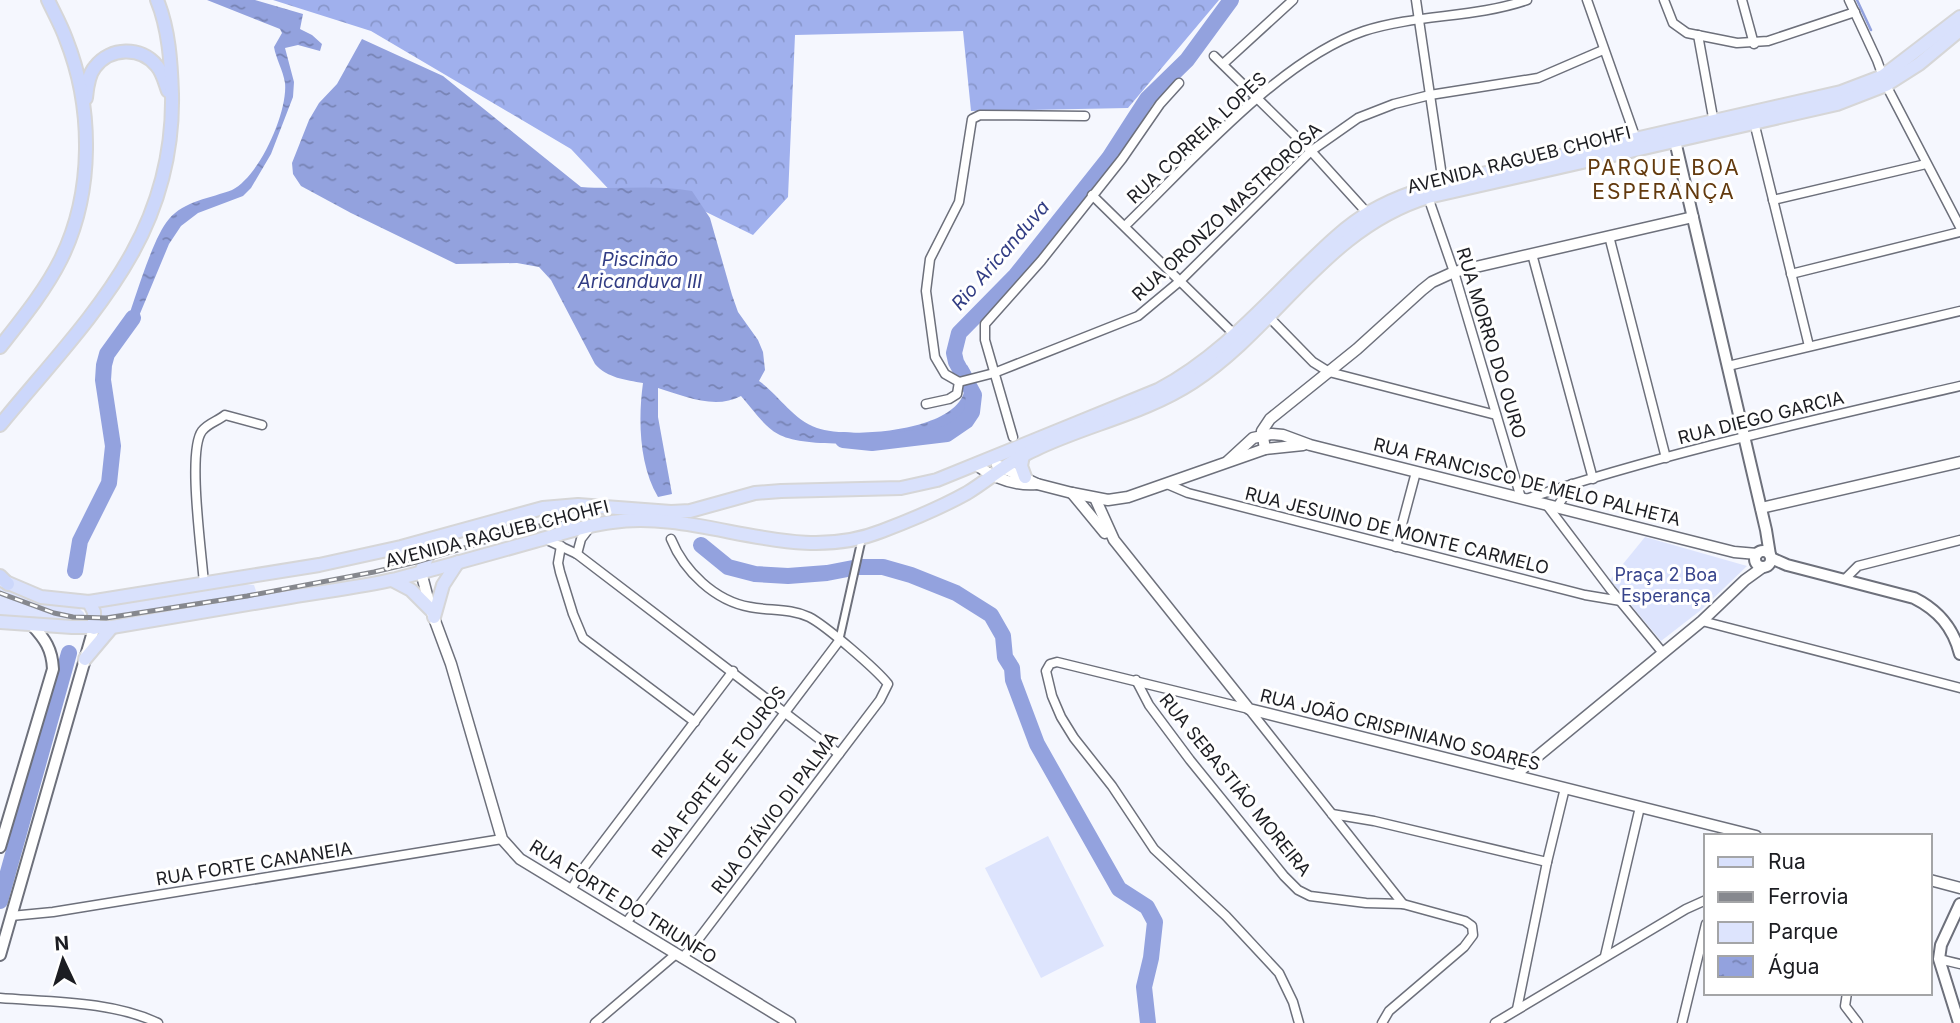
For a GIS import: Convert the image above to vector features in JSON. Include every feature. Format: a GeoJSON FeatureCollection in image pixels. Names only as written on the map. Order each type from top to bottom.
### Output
{"type":"FeatureCollection","features":[{"type":"Feature","properties":{"kind":"highway"},"geometry":{"type":"LineString","coordinates":[[48,0],[66,37],[74,62],[85,116]]}},
{"type":"Feature","properties":{"kind":"highway"},"geometry":{"type":"LineString","coordinates":[[0,425],[101,303],[144,234],[162,180],[172,127],[168,45],[158,2]]}},
{"type":"Feature","properties":{"kind":"highway"},"geometry":{"type":"LineString","coordinates":[[0,347],[52,275],[69,240],[84,176],[86,90],[91,72],[105,57],[118,52],[140,54],[157,66],[172,105]]}},
{"type":"Feature","properties":{"kind":"main road","name":"AVENIDA RAGUEB CHOHFI"},"geometry":{"type":"LineString","coordinates":[[3,580],[40,597],[89,602],[382,551],[552,508],[578,505],[690,511],[755,493],[901,488],[937,480],[1158,390],[1191,371],[1235,335],[1328,244],[1398,197],[1443,183],[1636,139],[1674,136],[1714,122],[1884,81],[1960,17]]}},
{"type":"Feature","properties":{"kind":"main road","name":"AVENIDA RAGUEB CHOHFI"},"geometry":{"type":"LineString","coordinates":[[0,622],[112,627],[392,580],[544,539],[560,540],[592,525],[613,522],[654,520],[682,523],[763,539],[795,542],[829,543],[862,538],[929,512],[968,492],[1023,455],[1169,396],[1206,373],[1371,217],[1428,197],[1674,136],[1837,104],[1919,64],[1960,30]]}},
{"type":"Feature","properties":{"kind":"main road"},"geometry":{"type":"LineString","coordinates":[[1674,136],[1766,530],[1763,559]]}},
{"type":"Feature","properties":{"kind":"main road"},"geometry":{"type":"LineString","coordinates":[[1023,455],[1021,466],[1025,477]]}},
{"type":"Feature","properties":{"kind":"main road"},"geometry":{"type":"LineString","coordinates":[[552,508],[565,516],[565,527],[560,540]]}},
{"type":"Feature","properties":{"kind":"main road"},"geometry":{"type":"LineString","coordinates":[[421,572],[426,556],[437,545],[513,525],[532,511]]}},
{"type":"Feature","properties":{"kind":"main road","name":"RUA FRANCISCO DE MELO PALHETA"},"geometry":{"type":"LineString","coordinates":[[1763,559],[1845,579],[1925,603],[1948,625],[1960,653]]}},
{"type":"Feature","properties":{"kind":"main road"},"geometry":{"type":"LineString","coordinates":[[392,580],[411,590],[433,614],[443,584],[458,562]]}},
{"type":"Feature","properties":{"kind":"main road"},"geometry":{"type":"LineString","coordinates":[[0,955],[94,628],[94,612],[89,602]]}},
{"type":"Feature","properties":{"kind":"main road"},"geometry":{"type":"LineString","coordinates":[[0,846],[53,669],[47,642],[32,625]]}},
{"type":"Feature","properties":{"kind":"main road"},"geometry":{"type":"LineString","coordinates":[[85,659],[112,627]]}},
{"type":"Feature","properties":{"kind":"main road"},"geometry":{"type":"LineString","coordinates":[[1959,1023],[1934,958],[1960,904]]}},
{"type":"Feature","properties":{"kind":"street"},"geometry":{"type":"LineString","coordinates":[[1223,64],[1293,0]]}},
{"type":"Feature","properties":{"kind":"street"},"geometry":{"type":"LineString","coordinates":[[1416,0],[1443,183]]}},
{"type":"Feature","properties":{"kind":"street","name":"RUA CORREIA LOPES"},"geometry":{"type":"LineString","coordinates":[[1125,226],[1259,97],[1304,62],[1347,38],[1381,27],[1497,8],[1527,0]]}},
{"type":"Feature","properties":{"kind":"street"},"geometry":{"type":"LineString","coordinates":[[1587,0],[1636,139]]}},
{"type":"Feature","properties":{"kind":"street"},"geometry":{"type":"LineString","coordinates":[[1664,0],[1673,23],[1687,33],[1738,43],[1754,44],[1784,37],[1855,12]]}},
{"type":"Feature","properties":{"kind":"street"},"geometry":{"type":"LineString","coordinates":[[1742,0],[1754,44]]}},
{"type":"Feature","properties":{"kind":"street"},"geometry":{"type":"LineString","coordinates":[[1791,274],[1960,230],[1884,81],[1849,0]]}},
{"type":"Feature","properties":{"kind":"street"},"geometry":{"type":"LineString","coordinates":[[1698,35],[1714,122]]}},
{"type":"Feature","properties":{"kind":"street","name":"RUA ORONZO MASTROROSA"},"geometry":{"type":"LineString","coordinates":[[962,382],[994,373],[1138,316],[1180,281],[1311,151],[1336,132],[1369,113],[1430,95],[1538,78],[1603,50]]}},
{"type":"Feature","properties":{"kind":"street"},"geometry":{"type":"LineString","coordinates":[[1214,56],[1259,97],[1371,217]]}},
{"type":"Feature","properties":{"kind":"street"},"geometry":{"type":"LineString","coordinates":[[1013,437],[985,340],[987,320],[1041,261],[1127,152],[1160,104],[1179,83]]}},
{"type":"Feature","properties":{"kind":"street"},"geometry":{"type":"LineString","coordinates":[[926,404],[957,394],[962,382],[945,374],[934,357],[926,291],[930,259],[959,202],[972,119],[980,115],[1085,116]]}},
{"type":"Feature","properties":{"kind":"street"},"geometry":{"type":"LineString","coordinates":[[1754,122],[1809,346]]}},
{"type":"Feature","properties":{"kind":"street"},"geometry":{"type":"LineString","coordinates":[[1773,200],[1926,164]]}},
{"type":"Feature","properties":{"kind":"street"},"geometry":{"type":"LineString","coordinates":[[1092,195],[1235,335]]}},
{"type":"Feature","properties":{"kind":"street","name":"RUA MORRO DO OURO"},"geometry":{"type":"LineString","coordinates":[[1428,197],[1524,499]]}},
{"type":"Feature","properties":{"kind":"street"},"geometry":{"type":"LineString","coordinates":[[1265,449],[1262,435],[1270,419],[1329,372],[1432,282],[1454,272],[1693,218]]}},
{"type":"Feature","properties":{"kind":"street"},"geometry":{"type":"LineString","coordinates":[[1609,236],[1666,458]]}},
{"type":"Feature","properties":{"kind":"street"},"geometry":{"type":"LineString","coordinates":[[1532,254],[1593,479]]}},
{"type":"Feature","properties":{"kind":"street"},"geometry":{"type":"LineString","coordinates":[[1728,366],[1960,311]]}},
{"type":"Feature","properties":{"kind":"street"},"geometry":{"type":"LineString","coordinates":[[1268,316],[1313,362],[1329,372],[1496,415]]}},
{"type":"Feature","properties":{"kind":"street","name":"RUA DIEGO GARCIA"},"geometry":{"type":"LineString","coordinates":[[1524,499],[1744,436],[1960,386]]}},
{"type":"Feature","properties":{"kind":"street"},"geometry":{"type":"LineString","coordinates":[[204,584],[195,447],[201,432],[225,415],[262,425]]}},
{"type":"Feature","properties":{"kind":"street","name":"RUA FRANCISCO DE MELO PALHETA"},"geometry":{"type":"LineString","coordinates":[[1228,461],[1247,442],[1262,435],[1283,435],[1310,445],[1763,559]]}},
{"type":"Feature","properties":{"kind":"street","name":"RUA FRANCISCO DE MELO PALHETA"},"geometry":{"type":"LineString","coordinates":[[996,472],[1025,477],[1037,484],[1108,500],[1128,497],[1265,449],[1310,445]]}},
{"type":"Feature","properties":{"kind":"street","name":"RUA FRANCISCO DE MELO PALHETA"},"geometry":{"type":"LineString","coordinates":[[990,459],[996,472]]}},
{"type":"Feature","properties":{"kind":"street"},"geometry":{"type":"LineString","coordinates":[[1761,508],[1960,462]]}},
{"type":"Feature","properties":{"kind":"street","name":"RUA FRANCISCO DE MELO PALHETA"},"geometry":{"type":"LineString","coordinates":[[976,465],[1024,485],[1037,484]]}},
{"type":"Feature","properties":{"kind":"street"},"geometry":{"type":"LineString","coordinates":[[1396,547],[1416,472]]}},
{"type":"Feature","properties":{"kind":"street","name":"RUA JESUINO DE MONTE CARMELO"},"geometry":{"type":"LineString","coordinates":[[1167,484],[1188,493],[1396,547],[1585,595],[1621,601]]}},
{"type":"Feature","properties":{"kind":"street"},"geometry":{"type":"LineString","coordinates":[[1557,508],[1572,484]]}},
{"type":"Feature","properties":{"kind":"street"},"geometry":{"type":"LineString","coordinates":[[1072,493],[1099,527],[1114,540],[1403,904]]}},
{"type":"Feature","properties":{"kind":"street"},"geometry":{"type":"LineString","coordinates":[[1096,498],[1114,540]]}},
{"type":"Feature","properties":{"kind":"street"},"geometry":{"type":"LineString","coordinates":[[1546,504],[1663,653]]}},
{"type":"Feature","properties":{"kind":"street"},"geometry":{"type":"LineString","coordinates":[[577,554],[581,539],[592,525]]}},
{"type":"Feature","properties":{"kind":"street"},"geometry":{"type":"LineString","coordinates":[[839,641],[862,538]]}},
{"type":"Feature","properties":{"kind":"street"},"geometry":{"type":"LineString","coordinates":[[671,539],[685,565],[732,602],[808,617],[839,641]]}},
{"type":"Feature","properties":{"kind":"street"},"geometry":{"type":"LineString","coordinates":[[560,540],[839,754]]}},
{"type":"Feature","properties":{"kind":"street"},"geometry":{"type":"LineString","coordinates":[[560,540],[560,572],[583,638],[695,722]]}},
{"type":"Feature","properties":{"kind":"street"},"geometry":{"type":"LineString","coordinates":[[1845,579],[1857,566],[1960,540]]}},
{"type":"Feature","properties":{"kind":"street"},"geometry":{"type":"LineString","coordinates":[[1516,775],[1702,621],[1763,559]]}},
{"type":"Feature","properties":{"kind":"street","name":"RUA FORTE DO TRIUNFO"},"geometry":{"type":"LineString","coordinates":[[421,572],[502,839],[520,859],[790,1023]]}},
{"type":"Feature","properties":{"kind":"street"},"geometry":{"type":"LineString","coordinates":[[1702,621],[1960,688]]}},
{"type":"Feature","properties":{"kind":"street","name":"RUA OTÁVIO DI PALMA"},"geometry":{"type":"LineString","coordinates":[[595,1023],[694,945],[880,700],[888,684],[839,641]]}},
{"type":"Feature","properties":{"kind":"street","name":"RUA FORTE DE TOUROS"},"geometry":{"type":"LineString","coordinates":[[626,923],[839,641]]}},
{"type":"Feature","properties":{"kind":"street","name":"RUA JOÃO CRISPINIANO SOARES"},"geometry":{"type":"LineString","coordinates":[[1298,1023],[1286,986],[1269,960],[1154,849],[1112,786],[1068,728],[1052,696],[1047,676],[1050,664],[1057,662],[1136,680],[1516,775],[1729,832]]}},
{"type":"Feature","properties":{"kind":"street"},"geometry":{"type":"LineString","coordinates":[[571,890],[585,866],[733,671]]}},
{"type":"Feature","properties":{"kind":"street","name":"RUA SEBASTIÃO MOREIRA"},"geometry":{"type":"LineString","coordinates":[[1136,680],[1149,705],[1190,760],[1298,890],[1317,897],[1403,904],[1465,921],[1472,926],[1473,935],[1464,947],[1389,1011],[1382,1023]]}},
{"type":"Feature","properties":{"kind":"street"},"geometry":{"type":"LineString","coordinates":[[1517,1010],[1565,788]]}},
{"type":"Feature","properties":{"kind":"street"},"geometry":{"type":"LineString","coordinates":[[1605,957],[1640,807]]}},
{"type":"Feature","properties":{"kind":"street"},"geometry":{"type":"LineString","coordinates":[[1332,814],[1374,821],[1547,862]]}},
{"type":"Feature","properties":{"kind":"street","name":"RUA FORTE CANANEIA"},"geometry":{"type":"LineString","coordinates":[[11,916],[53,912],[502,839]]}},
{"type":"Feature","properties":{"kind":"street"},"geometry":{"type":"LineString","coordinates":[[1932,881],[1960,888]]}},
{"type":"Feature","properties":{"kind":"street"},"geometry":{"type":"LineString","coordinates":[[1494,1023],[1704,901]]}},
{"type":"Feature","properties":{"kind":"street"},"geometry":{"type":"LineString","coordinates":[[1682,1023],[1704,933]]}},
{"type":"Feature","properties":{"kind":"street"},"geometry":{"type":"LineString","coordinates":[[1934,958],[1960,964]]}},
{"type":"Feature","properties":{"kind":"street"},"geometry":{"type":"LineString","coordinates":[[1847,995],[1845,1006],[1858,1023]]}},
{"type":"Feature","properties":{"kind":"street"},"geometry":{"type":"LineString","coordinates":[[0,998],[116,1009],[144,1016],[158,1023]]}},
{"type":"Feature","properties":{"kind":"green space"},"geometry":{"type":"Polygon","coordinates":[[[273,0],[1219,0],[1128,108],[971,111],[963,31],[795,35],[788,197],[753,235],[702,210],[647,230],[571,149],[371,31],[273,0]]]}},
{"type":"Feature","properties":{"kind":"green space","name":"Praça 2 Boa Esperança"},"geometry":{"type":"Polygon","coordinates":[[[1645,537],[1747,566],[1701,610],[1661,641],[1610,580],[1645,537]]]}},
{"type":"Feature","properties":{"kind":"green space"},"geometry":{"type":"Polygon","coordinates":[[[0,582],[77,606],[84,613],[84,622],[0,615],[0,582]]]}},
{"type":"Feature","properties":{"kind":"green space"},"geometry":{"type":"Polygon","coordinates":[[[235,583],[254,585],[258,597],[99,624],[96,607],[235,583]]]}},
{"type":"Feature","properties":{"kind":"green space"},"geometry":{"type":"Polygon","coordinates":[[[1048,836],[1104,946],[1041,978],[985,868],[1048,836]]]}},
{"type":"Feature","properties":{"kind":"water"},"geometry":{"type":"Polygon","coordinates":[[[207,0],[255,0],[303,14],[300,29],[322,44],[320,51],[298,45],[285,48],[294,82],[293,97],[271,154],[251,188],[243,196],[198,213],[181,226],[169,244],[139,316],[123,333],[156,241],[169,219],[190,204],[232,190],[242,183],[270,142],[282,110],[285,83],[274,47],[282,33],[280,29],[207,0]]]}},
{"type":"Feature","properties":{"kind":"water","name":"Piscinão Aricanduva III"},"geometry":{"type":"Polygon","coordinates":[[[362,39],[443,76],[581,187],[692,191],[710,218],[738,312],[758,340],[763,352],[765,370],[759,381],[808,424],[817,428],[852,433],[921,424],[941,416],[956,405],[964,392],[958,367],[967,365],[976,386],[974,405],[951,426],[926,435],[859,443],[811,442],[792,439],[773,431],[741,396],[710,402],[658,388],[658,417],[672,494],[658,497],[647,471],[642,442],[643,383],[611,375],[595,364],[551,280],[539,267],[517,263],[456,264],[301,186],[293,174],[292,163],[309,120],[319,103],[337,84],[362,39]]]}},
{"type":"Feature","properties":{"kind":"waterway","name":"Rio Aricanduva"},"geometry":{"type":"LineString","coordinates":[[843,440],[872,443],[947,434],[966,421],[972,412],[974,395],[956,362],[954,353],[959,333],[1016,275],[1109,158],[1147,99],[1187,60],[1231,0]]}},
{"type":"Feature","properties":{"kind":"waterway"},"geometry":{"type":"LineString","coordinates":[[1857,0],[1871,30]]}},
{"type":"Feature","properties":{"kind":"waterway"},"geometry":{"type":"LineString","coordinates":[[75,571],[80,541],[109,483],[113,446],[103,380],[104,365],[107,354],[133,318]]}},
{"type":"Feature","properties":{"kind":"waterway"},"geometry":{"type":"LineString","coordinates":[[701,545],[728,567],[755,574],[788,576],[858,567],[883,567],[956,593],[991,615],[1003,636],[1005,657],[1012,668],[1013,680],[1037,744],[1119,889],[1147,907],[1155,922],[1144,987],[1148,1023]]}},
{"type":"Feature","properties":{"kind":"waterway"},"geometry":{"type":"LineString","coordinates":[[0,901],[69,653]]}},
{"type":"Feature","properties":{"kind":"railway"},"geometry":{"type":"LineString","coordinates":[[0,593],[54,613],[73,617],[106,618],[247,596],[374,572],[560,520]]}},
{"type":"Feature","properties":{"kind":"district","name":"PARQUE BOA ESPERANÇA"},"geometry":{"type":"Point","coordinates":[1664,180]}}]}
